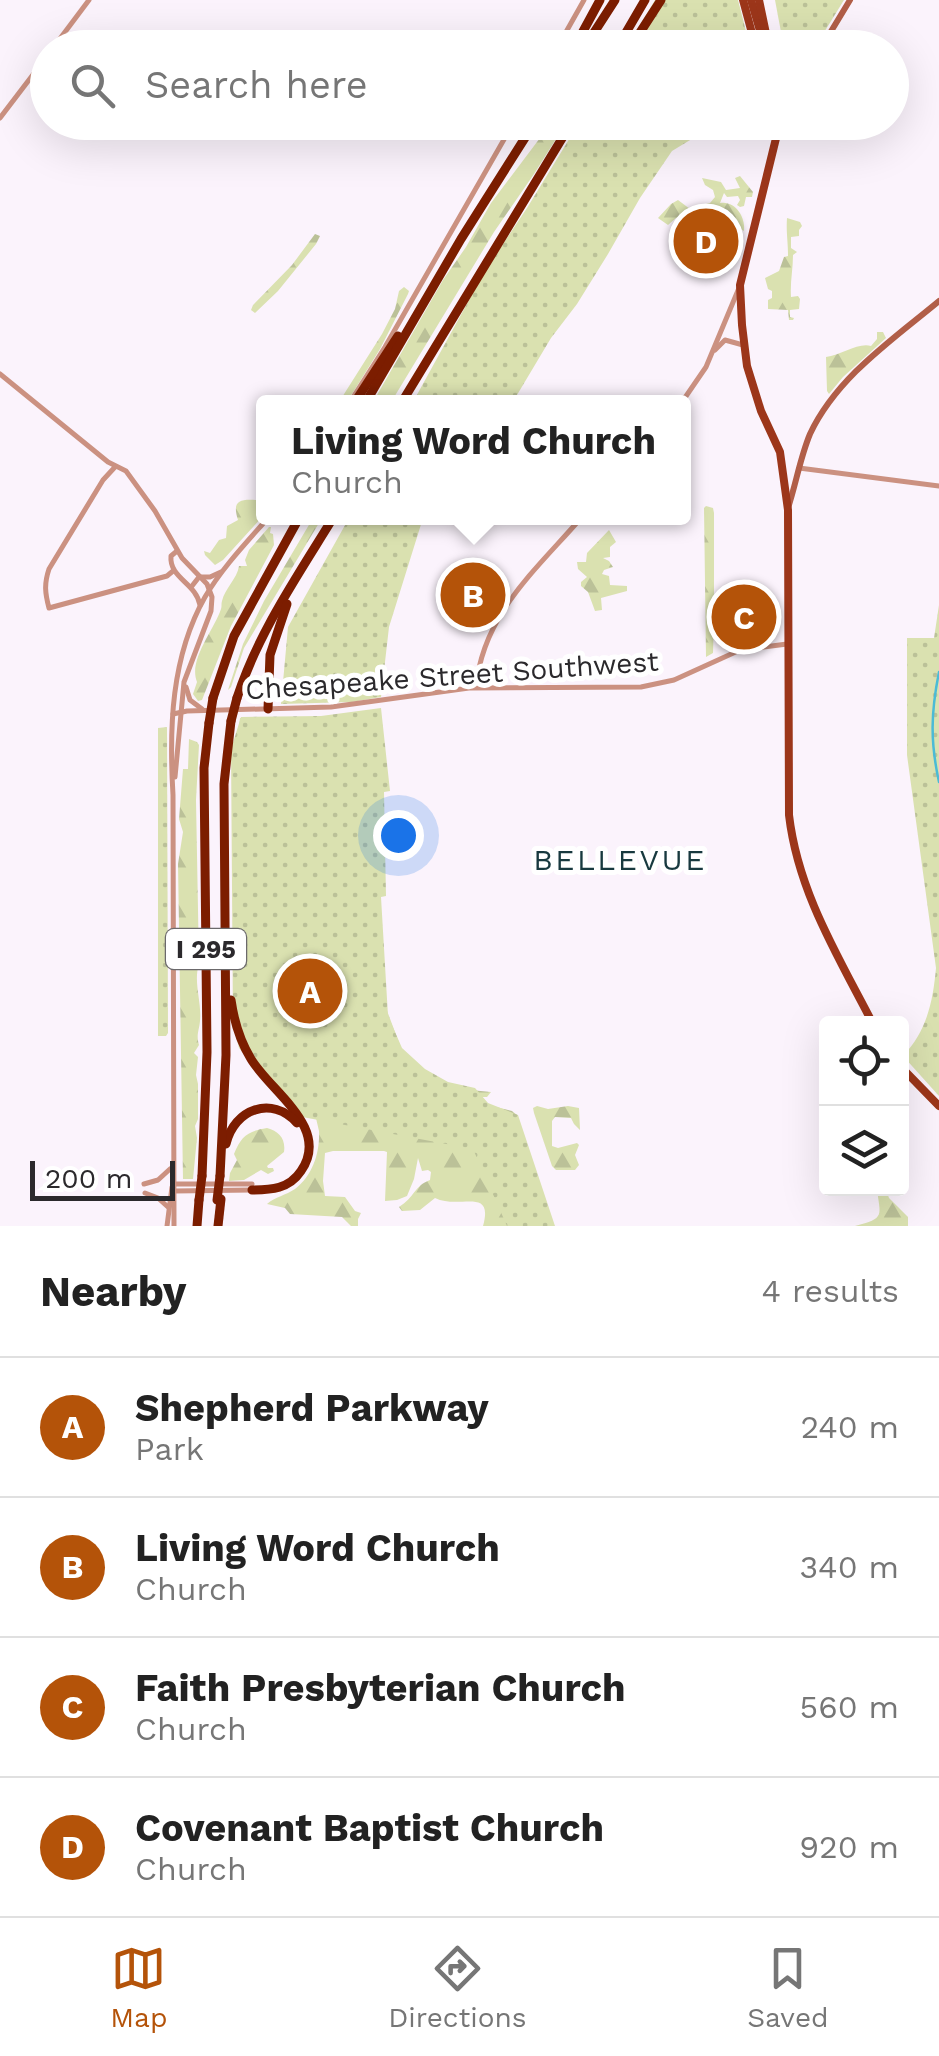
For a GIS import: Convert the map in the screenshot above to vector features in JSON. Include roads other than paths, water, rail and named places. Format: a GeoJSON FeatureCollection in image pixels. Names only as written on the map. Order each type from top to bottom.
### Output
{"type":"FeatureCollection","features":[{"type":"Feature","properties":{"kind":"highway"},"geometry":{"type":"LineString","coordinates":[[584,30],[600,0]]}},
{"type":"Feature","properties":{"kind":"highway"},"geometry":{"type":"LineString","coordinates":[[596,30],[615,0]]}},
{"type":"Feature","properties":{"kind":"highway"},"geometry":{"type":"LineString","coordinates":[[628,30],[645,0]]}},
{"type":"Feature","properties":{"kind":"highway"},"geometry":{"type":"LineString","coordinates":[[642,30],[661,0]]}},
{"type":"Feature","properties":{"kind":"highway"},"geometry":{"type":"LineString","coordinates":[[370,395],[524,140]]}},
{"type":"Feature","properties":{"kind":"highway"},"geometry":{"type":"LineString","coordinates":[[406,395],[562,140]]}},
{"type":"Feature","properties":{"kind":"highway"},"geometry":{"type":"LineString","coordinates":[[357,395],[434,284]]}},
{"type":"Feature","properties":{"kind":"highway","name":"I 295"},"geometry":{"type":"LineString","coordinates":[[197,1226],[207,1052],[204,768],[209,723],[225,659],[239,626],[296,525]]}},
{"type":"Feature","properties":{"kind":"highway","name":"I 295"},"geometry":{"type":"LineString","coordinates":[[216,1226],[222,1176],[226,1055],[224,776],[231,722],[247,670],[264,634],[328,525]]}},
{"type":"Feature","properties":{"kind":"highway"},"geometry":{"type":"LineString","coordinates":[[268,709],[268,670],[275,636],[320,538]]}},
{"type":"Feature","properties":{"kind":"highway"},"geometry":{"type":"LineString","coordinates":[[225,893],[231,997],[239,1034],[255,1065],[304,1124],[309,1141],[306,1162],[295,1179],[276,1189],[252,1187]]}},
{"type":"Feature","properties":{"kind":"highway"},"geometry":{"type":"LineString","coordinates":[[222,1176],[227,1140],[235,1123],[255,1109],[275,1109],[288,1115],[300,1128],[304,1141],[302,1159],[282,1181],[252,1187]]}},
{"type":"Feature","properties":{"kind":"main road"},"geometry":{"type":"LineString","coordinates":[[742,0],[751,30]]}},
{"type":"Feature","properties":{"kind":"main road"},"geometry":{"type":"LineString","coordinates":[[751,0],[761,30]]}},
{"type":"Feature","properties":{"kind":"main road"},"geometry":{"type":"LineString","coordinates":[[760,0],[764,30]]}},
{"type":"Feature","properties":{"kind":"main road"},"geometry":{"type":"LineString","coordinates":[[832,30],[850,0]]}},
{"type":"Feature","properties":{"kind":"main road"},"geometry":{"type":"LineString","coordinates":[[776,140],[740,285],[743,345],[756,394],[780,452],[788,510],[788,799],[794,853],[814,909],[869,1016]]}},
{"type":"Feature","properties":{"kind":"main road"},"geometry":{"type":"LineString","coordinates":[[788,510],[801,456],[815,424],[839,389],[939,301]]}},
{"type":"Feature","properties":{"kind":"main road"},"geometry":{"type":"LineString","coordinates":[[783,466],[799,468]]}},
{"type":"Feature","properties":{"kind":"main road"},"geometry":{"type":"LineString","coordinates":[[909,1075],[939,1106]]}},
{"type":"Feature","properties":{"kind":"street"},"geometry":{"type":"LineString","coordinates":[[66,30],[88,0]]}},
{"type":"Feature","properties":{"kind":"street"},"geometry":{"type":"LineString","coordinates":[[567,30],[584,0]]}},
{"type":"Feature","properties":{"kind":"street"},"geometry":{"type":"LineString","coordinates":[[0,118],[30,79]]}},
{"type":"Feature","properties":{"kind":"street"},"geometry":{"type":"LineString","coordinates":[[356,395],[504,140]]}},
{"type":"Feature","properties":{"kind":"street"},"geometry":{"type":"LineString","coordinates":[[687,395],[714,352],[740,285]]}},
{"type":"Feature","properties":{"kind":"street"},"geometry":{"type":"LineString","coordinates":[[714,352],[725,340],[743,345]]}},
{"type":"Feature","properties":{"kind":"street"},"geometry":{"type":"LineString","coordinates":[[0,374],[126,471],[178,551],[210,590],[211,611],[177,713]]}},
{"type":"Feature","properties":{"kind":"street"},"geometry":{"type":"LineString","coordinates":[[115,466],[49,568],[44,592],[49,608],[173,572]]}},
{"type":"Feature","properties":{"kind":"street"},"geometry":{"type":"LineString","coordinates":[[799,468],[939,486]]}},
{"type":"Feature","properties":{"kind":"street"},"geometry":{"type":"LineString","coordinates":[[171,1226],[173,795],[180,659],[210,590],[262,525]]}},
{"type":"Feature","properties":{"kind":"street"},"geometry":{"type":"LineString","coordinates":[[476,688],[486,642],[500,614],[576,525]]}},
{"type":"Feature","properties":{"kind":"street"},"geometry":{"type":"LineString","coordinates":[[178,551],[169,560],[173,572],[198,595],[200,608]]}},
{"type":"Feature","properties":{"kind":"street"},"geometry":{"type":"LineString","coordinates":[[191,586],[199,577],[224,570]]}},
{"type":"Feature","properties":{"kind":"street","name":"Chesapeake Street Southwest"},"geometry":{"type":"LineString","coordinates":[[177,713],[352,705],[476,688],[647,686],[674,680],[740,650],[788,644]]}},
{"type":"Feature","properties":{"kind":"street"},"geometry":{"type":"LineString","coordinates":[[186,677],[190,700],[205,710]]}},
{"type":"Feature","properties":{"kind":"street"},"geometry":{"type":"LineString","coordinates":[[144,1184],[158,1180],[172,1167]]}},
{"type":"Feature","properties":{"kind":"street"},"geometry":{"type":"LineString","coordinates":[[172,1189],[252,1187]]}},
{"type":"Feature","properties":{"kind":"street"},"geometry":{"type":"LineString","coordinates":[[171,1226],[172,1189]]}},
{"type":"Feature","properties":{"kind":"street"},"geometry":{"type":"LineString","coordinates":[[146,1193],[158,1198],[169,1210]]}},
{"type":"Feature","properties":{"kind":"waterway"},"geometry":{"type":"LineString","coordinates":[[939,672],[933,727],[939,782]]}},
{"type":"Feature","properties":{"kind":"place","name":"Covenant Baptist Church"},"geometry":{"type":"Point","coordinates":[706,241]}},
{"type":"Feature","properties":{"kind":"place","name":"Living Word Church"},"geometry":{"type":"Point","coordinates":[473,595]}},
{"type":"Feature","properties":{"kind":"place","name":"Faith Presbyterian Church"},"geometry":{"type":"Point","coordinates":[744,617]}},
{"type":"Feature","properties":{"kind":"place","name":"Shepherd Parkway"},"geometry":{"type":"Point","coordinates":[310,991]}},
{"type":"Feature","properties":{"kind":"district","name":"BELLEVUE"},"geometry":{"type":"Point","coordinates":[620,860]}}]}
